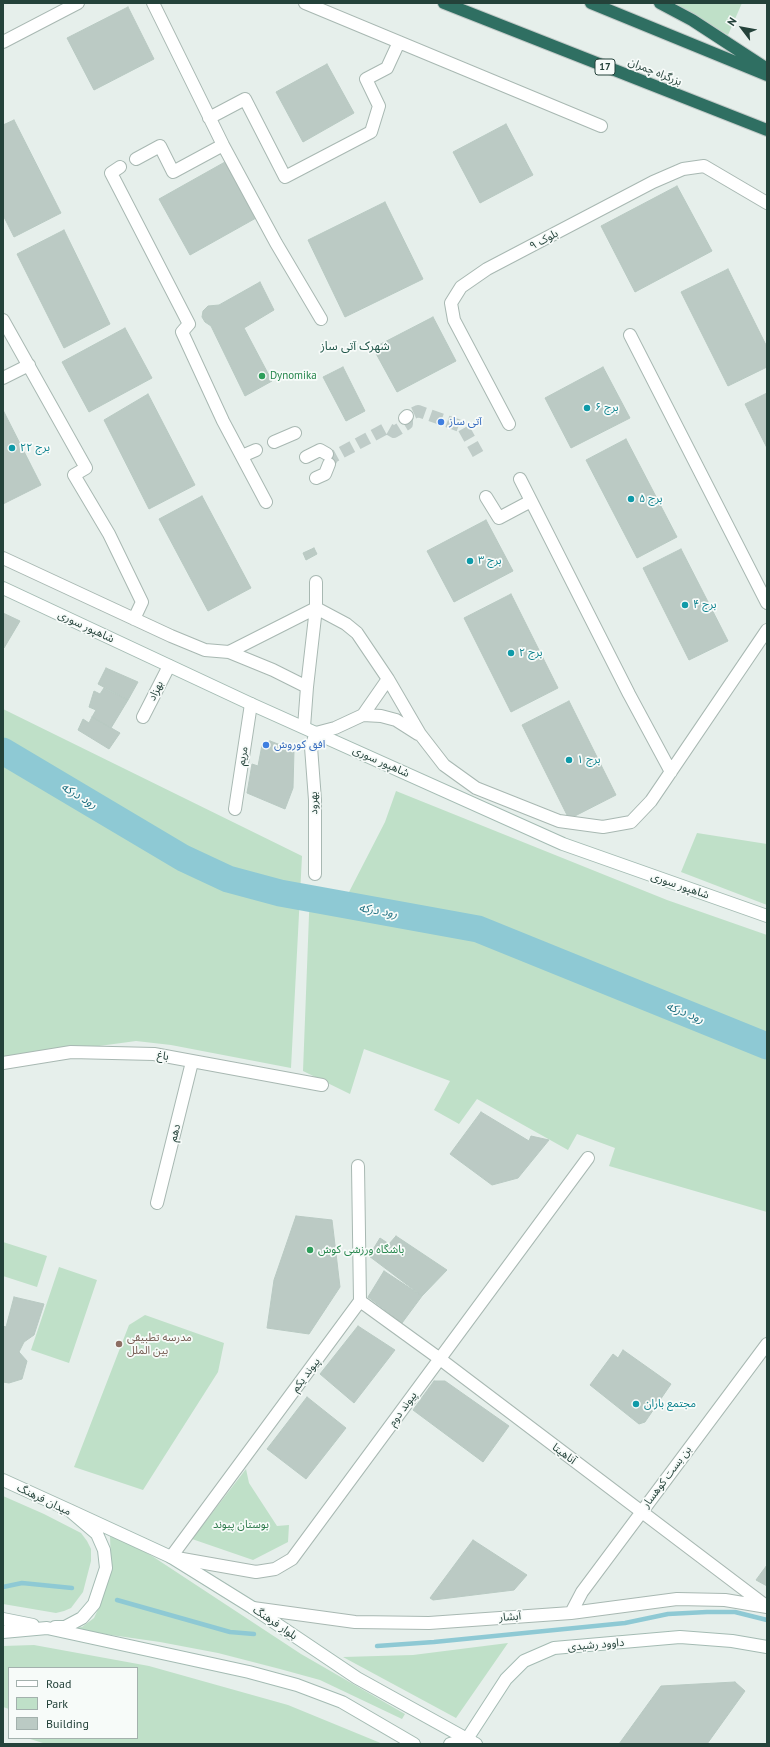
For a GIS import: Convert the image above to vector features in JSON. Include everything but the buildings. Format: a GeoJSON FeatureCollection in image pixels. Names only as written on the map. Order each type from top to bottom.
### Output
{"type":"FeatureCollection","features":[{"type":"Feature","properties":{"kind":"highway","name":"بزرگراه چمران"},"geometry":{"type":"LineString","coordinates":[[444,3],[767,130]]}},
{"type":"Feature","properties":{"kind":"highway"},"geometry":{"type":"LineString","coordinates":[[591,3],[767,74]]}},
{"type":"Feature","properties":{"kind":"highway"},"geometry":{"type":"LineString","coordinates":[[660,3],[692,20],[767,69]]}},
{"type":"Feature","properties":{"kind":"street"},"geometry":{"type":"LineString","coordinates":[[3,42],[78,3]]}},
{"type":"Feature","properties":{"kind":"street"},"geometry":{"type":"LineString","coordinates":[[153,3],[223,145],[274,240],[321,319]]}},
{"type":"Feature","properties":{"kind":"street"},"geometry":{"type":"LineString","coordinates":[[305,3],[601,126]]}},
{"type":"Feature","properties":{"kind":"street"},"geometry":{"type":"LineString","coordinates":[[209,118],[245,99],[284,177],[371,132],[379,106],[366,79],[387,68],[399,42]]}},
{"type":"Feature","properties":{"kind":"street"},"geometry":{"type":"LineString","coordinates":[[136,159],[160,146],[173,172],[223,145]]}},
{"type":"Feature","properties":{"kind":"street","name":"بلوک ۹"},"geometry":{"type":"LineString","coordinates":[[509,424],[454,320],[451,303],[461,287],[487,269],[653,182],[683,169],[704,166],[767,204]]}},
{"type":"Feature","properties":{"kind":"street"},"geometry":{"type":"LineString","coordinates":[[120,168],[111,173],[188,324],[182,332],[223,421],[266,502]]}},
{"type":"Feature","properties":{"kind":"street"},"geometry":{"type":"LineString","coordinates":[[3,320],[86,468],[74,475],[108,534],[142,602],[134,619]]}},
{"type":"Feature","properties":{"kind":"street"},"geometry":{"type":"LineString","coordinates":[[630,335],[767,603]]}},
{"type":"Feature","properties":{"kind":"street"},"geometry":{"type":"LineString","coordinates":[[3,378],[29,365]]}},
{"type":"Feature","properties":{"kind":"street"},"geometry":{"type":"LineString","coordinates":[[274,442],[294,433]]}},
{"type":"Feature","properties":{"kind":"street"},"geometry":{"type":"LineString","coordinates":[[242,456],[256,450]]}},
{"type":"Feature","properties":{"kind":"street"},"geometry":{"type":"LineString","coordinates":[[306,457],[320,450],[328,459],[325,474],[316,478]]}},
{"type":"Feature","properties":{"kind":"street"},"geometry":{"type":"LineString","coordinates":[[520,479],[629,694],[671,772]]}},
{"type":"Feature","properties":{"kind":"street"},"geometry":{"type":"LineString","coordinates":[[486,497],[499,518],[531,501]]}},
{"type":"Feature","properties":{"kind":"street"},"geometry":{"type":"LineString","coordinates":[[3,558],[134,619],[205,650],[229,652],[273,670],[307,687]]}},
{"type":"Feature","properties":{"kind":"street"},"geometry":{"type":"LineString","coordinates":[[304,727],[316,608],[316,582]]}},
{"type":"Feature","properties":{"kind":"street","name":"شاهپور سوری"},"geometry":{"type":"LineString","coordinates":[[3,588],[251,704],[563,844],[767,916]]}},
{"type":"Feature","properties":{"kind":"street"},"geometry":{"type":"LineString","coordinates":[[229,652],[316,608]]}},
{"type":"Feature","properties":{"kind":"street"},"geometry":{"type":"LineString","coordinates":[[316,608],[346,624],[357,633],[388,679],[420,734],[444,765],[476,788],[559,821],[603,827],[630,822],[652,801],[767,630]]}},
{"type":"Feature","properties":{"kind":"street","name":"بهزاد"},"geometry":{"type":"LineString","coordinates":[[143,717],[169,666]]}},
{"type":"Feature","properties":{"kind":"street"},"geometry":{"type":"LineString","coordinates":[[363,715],[388,679]]}},
{"type":"Feature","properties":{"kind":"street","name":"مریم"},"geometry":{"type":"LineString","coordinates":[[235,808],[251,704]]}},
{"type":"Feature","properties":{"kind":"street"},"geometry":{"type":"LineString","coordinates":[[316,733],[335,728],[363,715],[381,716],[396,720],[420,734]]}},
{"type":"Feature","properties":{"kind":"street","name":"بهرود"},"geometry":{"type":"LineString","coordinates":[[314,874],[315,800],[311,747],[316,733]]}},
{"type":"Feature","properties":{"kind":"street","name":"باغ"},"geometry":{"type":"LineString","coordinates":[[3,1063],[71,1052],[154,1054],[322,1085]]}},
{"type":"Feature","properties":{"kind":"street","name":"دهم"},"geometry":{"type":"LineString","coordinates":[[157,1203],[192,1062]]}},
{"type":"Feature","properties":{"kind":"street","name":"پیوند دوم"},"geometry":{"type":"LineString","coordinates":[[171,1557],[256,1572],[275,1569],[292,1559],[588,1158]]}},
{"type":"Feature","properties":{"kind":"street"},"geometry":{"type":"LineString","coordinates":[[358,1166],[360,1301]]}},
{"type":"Feature","properties":{"kind":"street","name":"آناهیتا"},"geometry":{"type":"LineString","coordinates":[[360,1301],[440,1359],[767,1607]]}},
{"type":"Feature","properties":{"kind":"street","name":"پیوند یکم"},"geometry":{"type":"LineString","coordinates":[[171,1557],[360,1301]]}},
{"type":"Feature","properties":{"kind":"street","name":"بن بست کوهسار"},"geometry":{"type":"LineString","coordinates":[[571,1613],[582,1592],[640,1512],[767,1344]]}},
{"type":"Feature","properties":{"kind":"street","name":"میدان فرهنگ"},"geometry":{"type":"LineString","coordinates":[[3,1480],[69,1510],[97,1534],[104,1550],[106,1568],[94,1604],[82,1618],[65,1627],[47,1628],[3,1619]]}},
{"type":"Feature","properties":{"kind":"street","name":"بلوار فرهنگ"},"geometry":{"type":"LineString","coordinates":[[69,1510],[171,1557],[253,1608],[357,1678],[472,1742]]}},
{"type":"Feature","properties":{"kind":"street","name":"آبشار"},"geometry":{"type":"LineString","coordinates":[[253,1608],[355,1622],[429,1623],[571,1613],[677,1599],[725,1600],[767,1607]]}},
{"type":"Feature","properties":{"kind":"street"},"geometry":{"type":"LineString","coordinates":[[3,1632],[47,1628],[249,1672],[297,1685],[342,1702],[414,1744]]}},
{"type":"Feature","properties":{"kind":"street","name":"داوود رشیدی"},"geometry":{"type":"LineString","coordinates":[[472,1742],[510,1674],[524,1661],[554,1648],[680,1637],[732,1640],[767,1647]]}},
{"type":"Feature","properties":{"kind":"street"},"geometry":{"type":"LineString","coordinates":[[450,1744],[472,1742]]}},
{"type":"Feature","properties":{"kind":"green space"},"geometry":{"type":"Polygon","coordinates":[[[669,3],[742,3],[728,35],[669,3]]]}},
{"type":"Feature","properties":{"kind":"green space"},"geometry":{"type":"Polygon","coordinates":[[[3,709],[302,856],[291,1068],[171,1045],[136,1041],[3,1059],[3,709]]]}},
{"type":"Feature","properties":{"kind":"green space"},"geometry":{"type":"Polygon","coordinates":[[[396,791],[667,900],[767,935],[767,1212],[609,1166],[615,1148],[577,1134],[568,1150],[477,1099],[459,1124],[434,1110],[450,1081],[364,1049],[350,1094],[303,1071],[310,889],[348,894],[385,822],[396,791]]]}},
{"type":"Feature","properties":{"kind":"green space"},"geometry":{"type":"Polygon","coordinates":[[[697,833],[767,844],[767,905],[681,872],[697,833]]]}},
{"type":"Feature","properties":{"kind":"green space"},"geometry":{"type":"Polygon","coordinates":[[[3,1242],[47,1256],[37,1287],[3,1276],[3,1242]]]}},
{"type":"Feature","properties":{"kind":"green space"},"geometry":{"type":"Polygon","coordinates":[[[59,1267],[97,1280],[69,1363],[31,1350],[59,1267]]]}},
{"type":"Feature","properties":{"kind":"green space"},"geometry":{"type":"Polygon","coordinates":[[[145,1315],[224,1343],[218,1372],[143,1490],[74,1467],[129,1325],[145,1315]]]}},
{"type":"Feature","properties":{"kind":"green space","name":"بوستان پیوند"},"geometry":{"type":"Polygon","coordinates":[[[246,1469],[249,1483],[277,1526],[289,1525],[288,1542],[253,1560],[192,1539],[246,1469]]]}},
{"type":"Feature","properties":{"kind":"green space"},"geometry":{"type":"Polygon","coordinates":[[[3,1496],[44,1514],[81,1533],[87,1541],[91,1549],[91,1561],[83,1592],[71,1608],[56,1613],[3,1604],[3,1496]]]}},
{"type":"Feature","properties":{"kind":"green space"},"geometry":{"type":"Polygon","coordinates":[[[110,1535],[127,1542],[152,1556],[301,1654],[405,1714],[402,1719],[320,1680],[280,1669],[218,1653],[160,1642],[69,1629],[82,1627],[94,1618],[101,1603],[111,1566],[110,1535]]]}},
{"type":"Feature","properties":{"kind":"green space"},"geometry":{"type":"Polygon","coordinates":[[[508,1643],[456,1718],[343,1657],[413,1655],[508,1643]]]}},
{"type":"Feature","properties":{"kind":"green space"},"geometry":{"type":"Polygon","coordinates":[[[34,1645],[149,1666],[288,1705],[383,1744],[46,1744],[30,1739],[138,1739],[138,1667],[8,1667],[8,1709],[3,1707],[3,1646],[34,1645]]]}},
{"type":"Feature","properties":{"kind":"waterway","name":"رود درکه"},"geometry":{"type":"LineString","coordinates":[[3,751],[183,858],[228,879],[280,893],[478,929],[767,1046]]}},
{"type":"Feature","properties":{"kind":"waterway"},"geometry":{"type":"LineString","coordinates":[[3,1587],[22,1583],[72,1588]]}},
{"type":"Feature","properties":{"kind":"waterway"},"geometry":{"type":"LineString","coordinates":[[117,1600],[230,1632],[254,1634]]}},
{"type":"Feature","properties":{"kind":"waterway"},"geometry":{"type":"LineString","coordinates":[[377,1646],[434,1642],[625,1623],[668,1614],[735,1612],[767,1620]]}},
{"type":"Feature","properties":{"kind":"tunnel"},"geometry":{"type":"LineString","coordinates":[[329,464],[333,457],[387,428],[394,432],[407,424],[407,416],[418,411],[463,427],[478,454]]}},
{"type":"Feature","properties":{"kind":"place","name":"Dynomika"},"geometry":{"type":"Point","coordinates":[262,376]}},
{"type":"Feature","properties":{"kind":"place","name":"برج ۶"},"geometry":{"type":"Point","coordinates":[587,408]}},
{"type":"Feature","properties":{"kind":"place","name":"آتی ساز"},"geometry":{"type":"Point","coordinates":[441,422]}},
{"type":"Feature","properties":{"kind":"place","name":"برج ۲۲"},"geometry":{"type":"Point","coordinates":[12,448]}},
{"type":"Feature","properties":{"kind":"place","name":"برج ۵"},"geometry":{"type":"Point","coordinates":[631,499]}},
{"type":"Feature","properties":{"kind":"place","name":"برج ۳"},"geometry":{"type":"Point","coordinates":[470,561]}},
{"type":"Feature","properties":{"kind":"place","name":"برج ۴"},"geometry":{"type":"Point","coordinates":[685,605]}},
{"type":"Feature","properties":{"kind":"place","name":"برج ۲"},"geometry":{"type":"Point","coordinates":[511,653]}},
{"type":"Feature","properties":{"kind":"place","name":"افق کوروش"},"geometry":{"type":"Point","coordinates":[266,745]}},
{"type":"Feature","properties":{"kind":"place","name":"برج ۱"},"geometry":{"type":"Point","coordinates":[569,760]}},
{"type":"Feature","properties":{"kind":"place","name":"باشگاه ورزشی کوش"},"geometry":{"type":"Point","coordinates":[310,1250]}},
{"type":"Feature","properties":{"kind":"place","name":"مدرسه تطبیقی بین الملل"},"geometry":{"type":"Point","coordinates":[119,1344]}},
{"type":"Feature","properties":{"kind":"place","name":"مجتمع باران"},"geometry":{"type":"Point","coordinates":[636,1404]}},
{"type":"Feature","properties":{"kind":"district","name":"شهرک آتی ساز"},"geometry":{"type":"Point","coordinates":[355,347]}}]}
